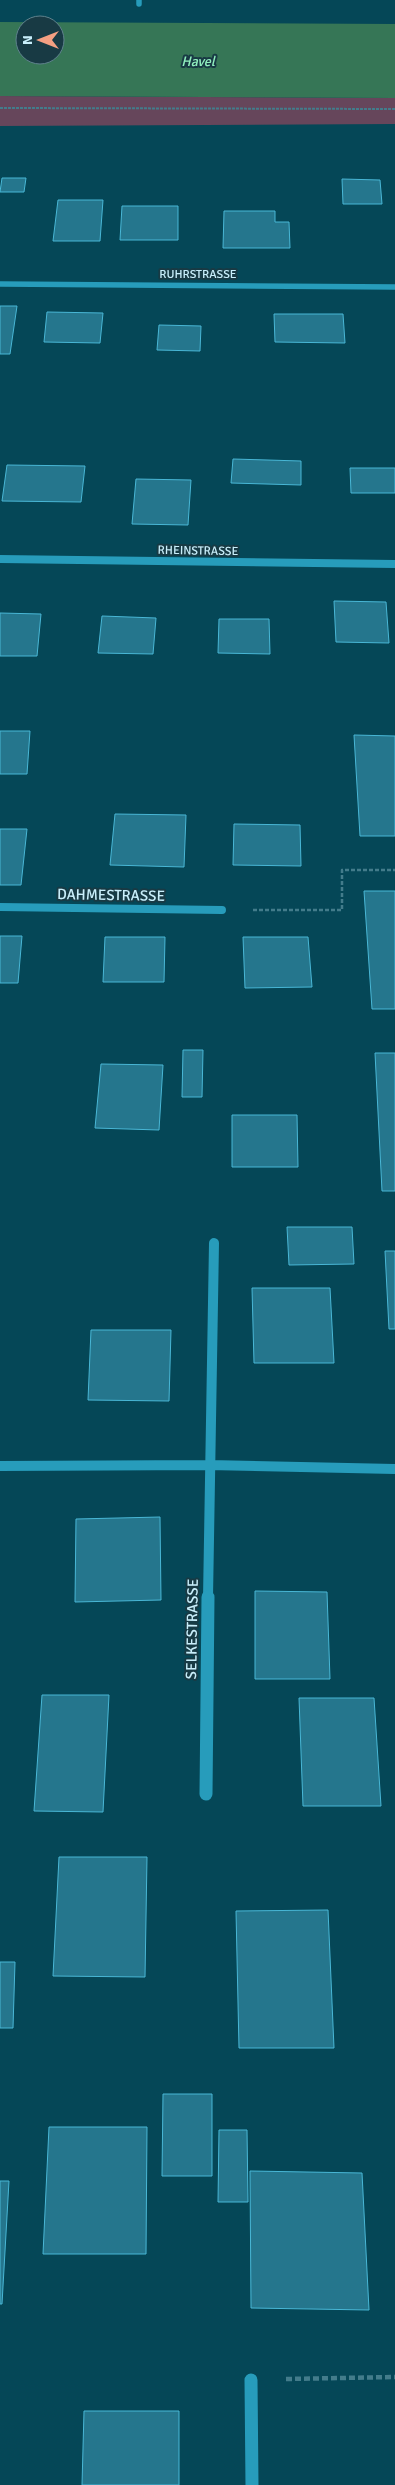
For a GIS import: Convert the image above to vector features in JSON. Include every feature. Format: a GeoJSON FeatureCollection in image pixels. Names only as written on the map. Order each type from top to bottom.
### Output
{"type":"FeatureCollection","features":[{"type":"Feature","properties":{"kind":"street","name":"RUHRSTRASSE"},"geometry":{"type":"LineString","coordinates":[[0,284],[395,286]]}},
{"type":"Feature","properties":{"kind":"street","name":"RHEINSTRASSE"},"geometry":{"type":"LineString","coordinates":[[0,560],[395,564]]}},
{"type":"Feature","properties":{"kind":"street","name":"DAHMESTRASSE"},"geometry":{"type":"LineString","coordinates":[[0,907],[222,910]]}},
{"type":"Feature","properties":{"kind":"street","name":"SELKESTRASSE"},"geometry":{"type":"LineString","coordinates":[[206,1794],[209,1465],[214,1243]]}},
{"type":"Feature","properties":{"kind":"street"},"geometry":{"type":"LineString","coordinates":[[0,1466],[209,1465],[395,1470]]}},
{"type":"Feature","properties":{"kind":"street"},"geometry":{"type":"LineString","coordinates":[[251,2380],[252,2485]]}},
{"type":"Feature","properties":{"kind":"path"},"geometry":{"type":"LineString","coordinates":[[0,108],[395,109]]}},
{"type":"Feature","properties":{"kind":"path"},"geometry":{"type":"LineString","coordinates":[[222,910],[342,910],[342,870],[395,870]]}},
{"type":"Feature","properties":{"kind":"path"},"geometry":{"type":"LineString","coordinates":[[251,2380],[395,2377]]}},
{"type":"Feature","properties":{"kind":"shaded area"},"geometry":{"type":"Polygon","coordinates":[[[0,96],[395,98],[395,124],[0,126],[0,96]]]}},
{"type":"Feature","properties":{"kind":"water","name":"Havel"},"geometry":{"type":"Polygon","coordinates":[[[0,22],[15,22],[15,65],[65,65],[65,22],[395,24],[395,98],[0,96],[0,22]]]}},
{"type":"Feature","properties":{"kind":"building"},"geometry":{"type":"Polygon","coordinates":[[[2,178],[26,178],[24,192],[0,192],[2,178]]]}},
{"type":"Feature","properties":{"kind":"building"},"geometry":{"type":"Polygon","coordinates":[[[342,179],[380,180],[382,204],[343,204],[342,179]]]}},
{"type":"Feature","properties":{"kind":"building"},"geometry":{"type":"Polygon","coordinates":[[[58,200],[103,200],[100,241],[53,241],[58,200]]]}},
{"type":"Feature","properties":{"kind":"building"},"geometry":{"type":"Polygon","coordinates":[[[122,206],[178,206],[178,240],[120,240],[122,206]]]}},
{"type":"Feature","properties":{"kind":"building"},"geometry":{"type":"Polygon","coordinates":[[[224,211],[275,211],[275,222],[289,222],[290,248],[223,248],[224,211]]]}},
{"type":"Feature","properties":{"kind":"building"},"geometry":{"type":"Polygon","coordinates":[[[0,306],[17,306],[10,354],[0,354],[0,306]]]}},
{"type":"Feature","properties":{"kind":"building"},"geometry":{"type":"Polygon","coordinates":[[[47,312],[103,313],[100,343],[44,342],[47,312]]]}},
{"type":"Feature","properties":{"kind":"building"},"geometry":{"type":"Polygon","coordinates":[[[274,314],[343,314],[345,343],[275,342],[274,314]]]}},
{"type":"Feature","properties":{"kind":"building"},"geometry":{"type":"Polygon","coordinates":[[[159,325],[201,326],[200,351],[157,350],[159,325]]]}},
{"type":"Feature","properties":{"kind":"building"},"geometry":{"type":"Polygon","coordinates":[[[233,459],[301,461],[301,485],[231,483],[233,459]]]}},
{"type":"Feature","properties":{"kind":"building"},"geometry":{"type":"Polygon","coordinates":[[[7,465],[85,466],[81,502],[2,501],[7,465]]]}},
{"type":"Feature","properties":{"kind":"building"},"geometry":{"type":"Polygon","coordinates":[[[350,468],[395,468],[395,493],[351,493],[350,468]]]}},
{"type":"Feature","properties":{"kind":"building"},"geometry":{"type":"Polygon","coordinates":[[[136,479],[191,480],[188,525],[132,524],[136,479]]]}},
{"type":"Feature","properties":{"kind":"building"},"geometry":{"type":"Polygon","coordinates":[[[334,601],[386,602],[389,643],[336,642],[334,601]]]}},
{"type":"Feature","properties":{"kind":"building"},"geometry":{"type":"Polygon","coordinates":[[[0,613],[41,614],[37,656],[0,656],[0,613]]]}},
{"type":"Feature","properties":{"kind":"building"},"geometry":{"type":"Polygon","coordinates":[[[102,616],[156,618],[153,654],[98,653],[102,616]]]}},
{"type":"Feature","properties":{"kind":"building"},"geometry":{"type":"Polygon","coordinates":[[[219,619],[269,619],[270,654],[218,653],[219,619]]]}},
{"type":"Feature","properties":{"kind":"building"},"geometry":{"type":"Polygon","coordinates":[[[0,731],[30,731],[27,774],[0,774],[0,731]]]}},
{"type":"Feature","properties":{"kind":"building"},"geometry":{"type":"Polygon","coordinates":[[[354,735],[395,736],[395,836],[360,836],[354,735]]]}},
{"type":"Feature","properties":{"kind":"building"},"geometry":{"type":"Polygon","coordinates":[[[115,814],[186,815],[184,867],[110,865],[115,814]]]}},
{"type":"Feature","properties":{"kind":"building"},"geometry":{"type":"Polygon","coordinates":[[[234,824],[300,825],[301,866],[233,865],[234,824]]]}},
{"type":"Feature","properties":{"kind":"building"},"geometry":{"type":"Polygon","coordinates":[[[0,829],[27,829],[21,885],[0,885],[0,829]]]}},
{"type":"Feature","properties":{"kind":"building"},"geometry":{"type":"Polygon","coordinates":[[[364,891],[395,891],[395,1009],[372,1009],[364,891]]]}},
{"type":"Feature","properties":{"kind":"building"},"geometry":{"type":"Polygon","coordinates":[[[0,936],[22,936],[18,983],[0,983],[0,936]]]}},
{"type":"Feature","properties":{"kind":"building"},"geometry":{"type":"Polygon","coordinates":[[[105,937],[165,937],[164,982],[103,982],[105,937]]]}},
{"type":"Feature","properties":{"kind":"building"},"geometry":{"type":"Polygon","coordinates":[[[243,937],[308,937],[312,987],[245,988],[243,937]]]}},
{"type":"Feature","properties":{"kind":"building"},"geometry":{"type":"Polygon","coordinates":[[[183,1050],[203,1050],[202,1097],[182,1097],[183,1050]]]}},
{"type":"Feature","properties":{"kind":"building"},"geometry":{"type":"Polygon","coordinates":[[[375,1053],[395,1053],[395,1191],[382,1191],[375,1053]]]}},
{"type":"Feature","properties":{"kind":"building"},"geometry":{"type":"Polygon","coordinates":[[[101,1064],[163,1065],[159,1130],[95,1128],[101,1064]]]}},
{"type":"Feature","properties":{"kind":"building"},"geometry":{"type":"Polygon","coordinates":[[[232,1115],[297,1115],[298,1167],[232,1167],[232,1115]]]}},
{"type":"Feature","properties":{"kind":"building"},"geometry":{"type":"Polygon","coordinates":[[[287,1227],[352,1227],[354,1264],[289,1265],[287,1227]]]}},
{"type":"Feature","properties":{"kind":"building"},"geometry":{"type":"Polygon","coordinates":[[[385,1251],[395,1251],[395,1329],[389,1329],[385,1251]]]}},
{"type":"Feature","properties":{"kind":"building"},"geometry":{"type":"Polygon","coordinates":[[[252,1288],[330,1288],[334,1363],[254,1363],[252,1288]]]}},
{"type":"Feature","properties":{"kind":"building"},"geometry":{"type":"Polygon","coordinates":[[[91,1330],[171,1330],[169,1401],[88,1400],[91,1330]]]}},
{"type":"Feature","properties":{"kind":"building"},"geometry":{"type":"Polygon","coordinates":[[[160,1517],[161,1600],[75,1602],[76,1519],[160,1517]]]}},
{"type":"Feature","properties":{"kind":"building"},"geometry":{"type":"Polygon","coordinates":[[[255,1591],[327,1592],[330,1679],[255,1679],[255,1591]]]}},
{"type":"Feature","properties":{"kind":"building"},"geometry":{"type":"Polygon","coordinates":[[[42,1695],[109,1695],[103,1812],[34,1811],[42,1695]]]}},
{"type":"Feature","properties":{"kind":"building"},"geometry":{"type":"Polygon","coordinates":[[[299,1698],[374,1698],[381,1806],[303,1806],[299,1698]]]}},
{"type":"Feature","properties":{"kind":"building"},"geometry":{"type":"Polygon","coordinates":[[[59,1857],[147,1857],[145,1977],[53,1976],[59,1857]]]}},
{"type":"Feature","properties":{"kind":"building"},"geometry":{"type":"Polygon","coordinates":[[[328,1910],[334,2048],[239,2048],[236,1911],[328,1910]]]}},
{"type":"Feature","properties":{"kind":"building"},"geometry":{"type":"Polygon","coordinates":[[[0,1962],[15,1962],[13,2028],[0,2028],[0,1962]]]}},
{"type":"Feature","properties":{"kind":"building"},"geometry":{"type":"Polygon","coordinates":[[[163,2094],[212,2094],[212,2176],[162,2176],[163,2094]]]}},
{"type":"Feature","properties":{"kind":"building"},"geometry":{"type":"Polygon","coordinates":[[[49,2127],[147,2127],[146,2254],[43,2254],[49,2127]]]}},
{"type":"Feature","properties":{"kind":"building"},"geometry":{"type":"Polygon","coordinates":[[[219,2130],[247,2130],[248,2202],[218,2202],[219,2130]]]}},
{"type":"Feature","properties":{"kind":"building"},"geometry":{"type":"Polygon","coordinates":[[[250,2171],[362,2173],[369,2310],[251,2308],[250,2171]]]}},
{"type":"Feature","properties":{"kind":"building"},"geometry":{"type":"Polygon","coordinates":[[[0,2181],[9,2181],[2,2304],[0,2304],[0,2181]]]}},
{"type":"Feature","properties":{"kind":"building"},"geometry":{"type":"Polygon","coordinates":[[[84,2411],[179,2411],[179,2485],[82,2485],[84,2411]]]}}]}
